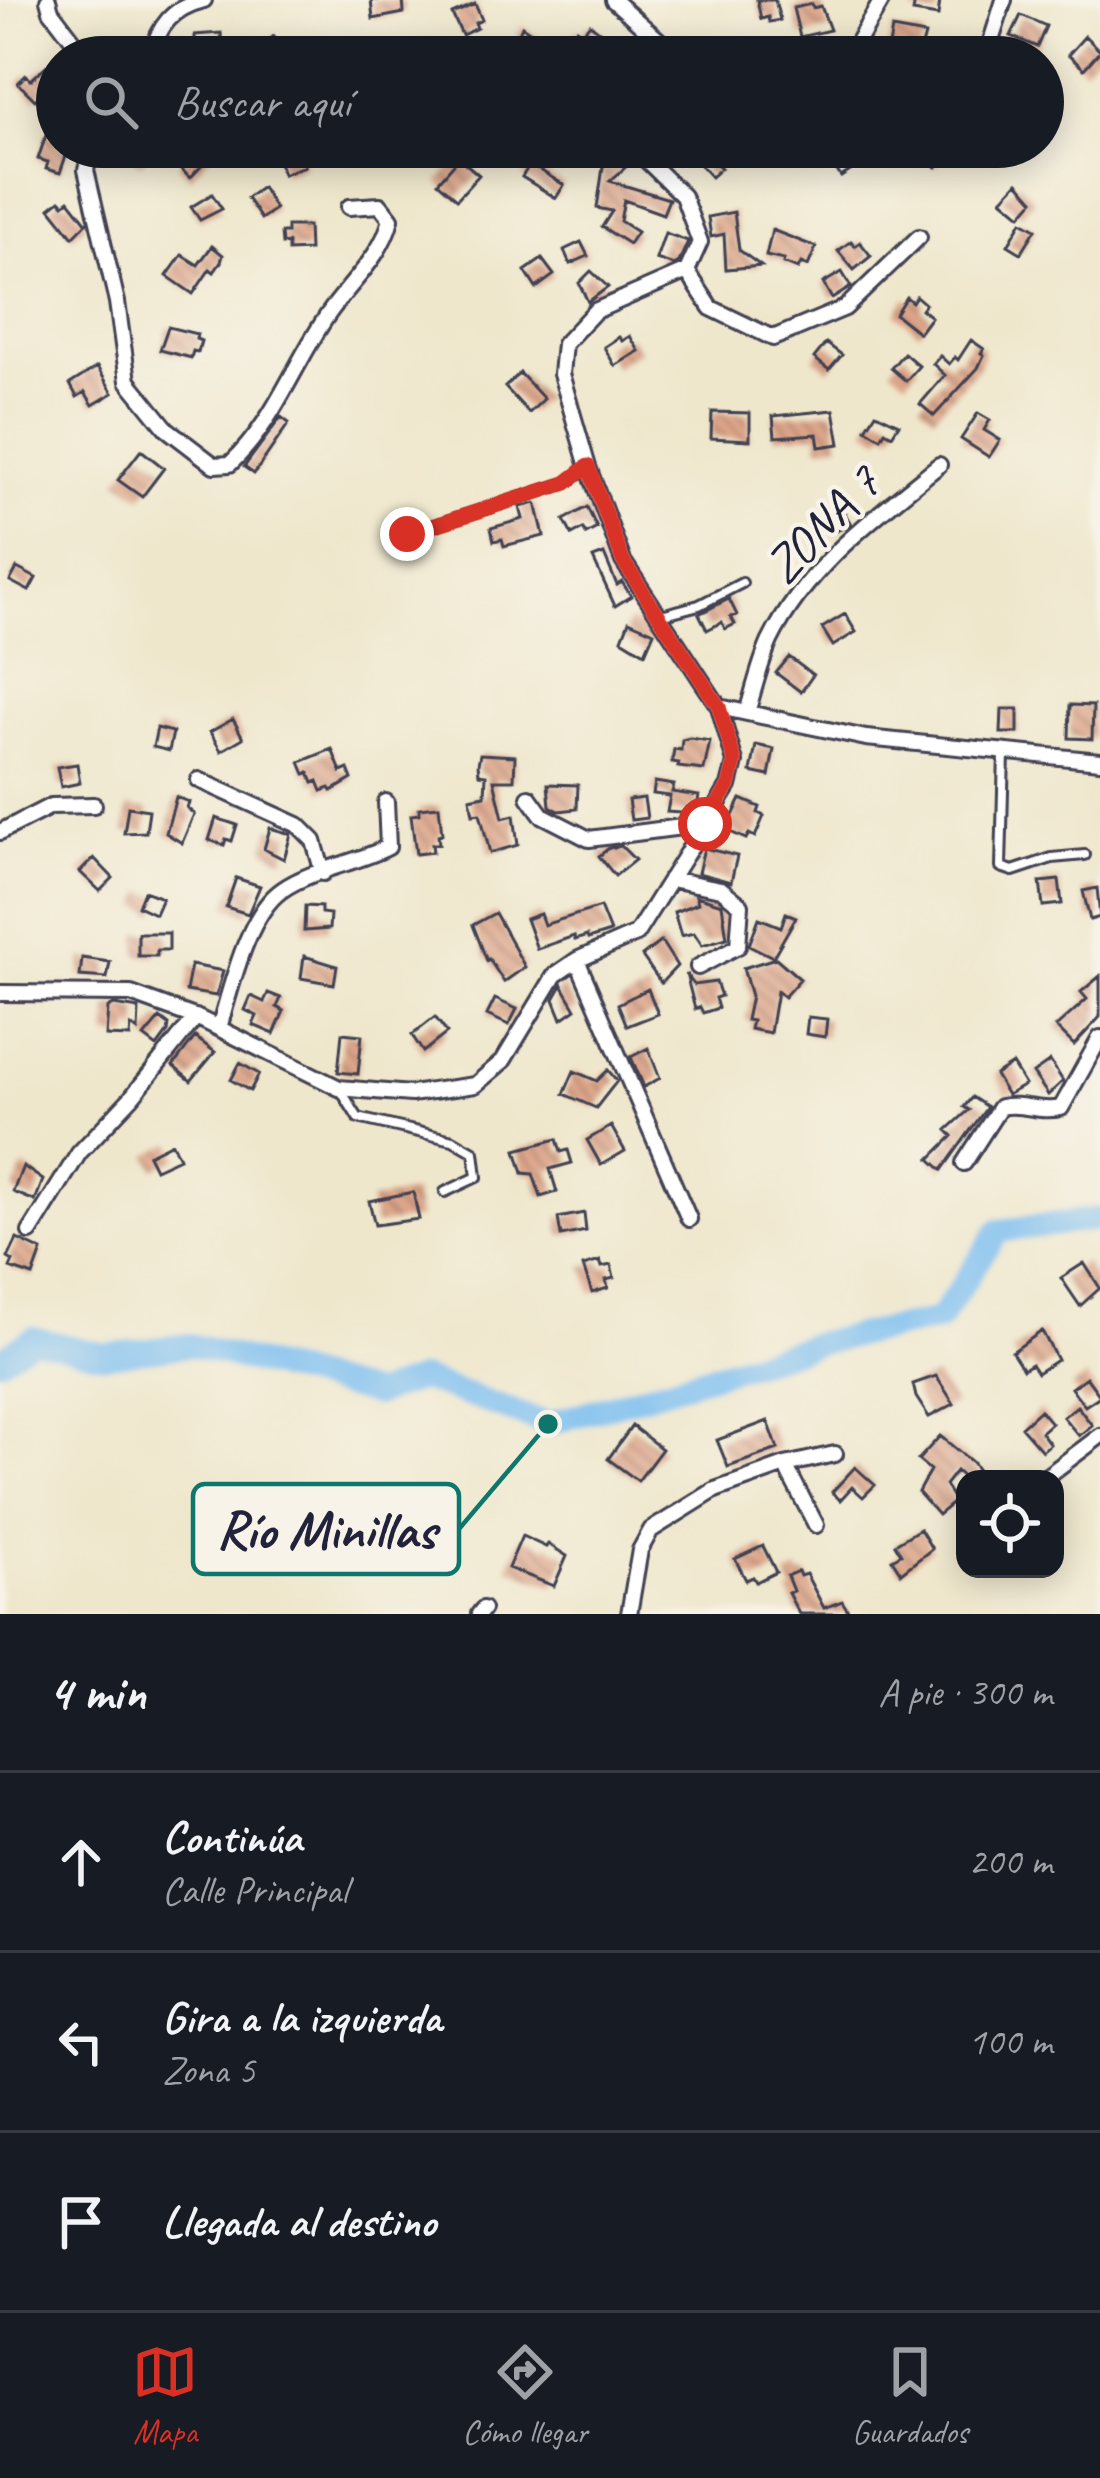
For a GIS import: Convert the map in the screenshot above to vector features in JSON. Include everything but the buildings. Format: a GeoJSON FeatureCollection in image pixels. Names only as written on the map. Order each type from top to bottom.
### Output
{"type":"FeatureCollection","features":[{"type":"Feature","properties":{"kind":"street"},"geometry":{"type":"LineString","coordinates":[[48,0],[70,36]]}},
{"type":"Feature","properties":{"kind":"street"},"geometry":{"type":"LineString","coordinates":[[156,36],[158,28],[184,5],[204,0]]}},
{"type":"Feature","properties":{"kind":"street"},"geometry":{"type":"LineString","coordinates":[[613,0],[654,36]]}},
{"type":"Feature","properties":{"kind":"street"},"geometry":{"type":"LineString","coordinates":[[861,36],[882,0]]}},
{"type":"Feature","properties":{"kind":"street"},"geometry":{"type":"LineString","coordinates":[[993,36],[1004,0]]}},
{"type":"Feature","properties":{"kind":"street"},"geometry":{"type":"LineString","coordinates":[[87,168],[117,302],[128,381],[167,429],[214,465],[230,464],[255,440],[327,316],[386,241],[391,219],[380,205],[349,207]]}},
{"type":"Feature","properties":{"kind":"street"},"geometry":{"type":"LineString","coordinates":[[0,993],[131,994],[219,1028],[339,1088],[411,1094],[475,1085],[503,1061],[555,975],[636,934],[729,786],[735,762],[719,707],[623,561],[561,374],[565,344],[595,311],[687,271],[700,242],[683,196],[654,168]]}},
{"type":"Feature","properties":{"kind":"street"},"geometry":{"type":"LineString","coordinates":[[687,271],[711,308],[773,338],[845,308],[919,237]]}},
{"type":"Feature","properties":{"kind":"street","name":"ZONA 7"},"geometry":{"type":"LineString","coordinates":[[746,713],[769,643],[795,598],[854,535],[939,465]]}},
{"type":"Feature","properties":{"kind":"street"},"geometry":{"type":"LineString","coordinates":[[719,707],[866,738],[1100,761]]}},
{"type":"Feature","properties":{"kind":"street"},"geometry":{"type":"LineString","coordinates":[[199,780],[298,825],[314,841],[322,873]]}},
{"type":"Feature","properties":{"kind":"street"},"geometry":{"type":"LineString","coordinates":[[529,797],[542,814],[589,839],[705,824]]}},
{"type":"Feature","properties":{"kind":"street"},"geometry":{"type":"LineString","coordinates":[[219,1028],[238,964],[262,912],[280,891],[388,847],[386,802]]}},
{"type":"Feature","properties":{"kind":"street"},"geometry":{"type":"LineString","coordinates":[[0,832],[51,806],[94,805]]}},
{"type":"Feature","properties":{"kind":"street"},"geometry":{"type":"LineString","coordinates":[[670,879],[721,889],[741,904],[738,946],[698,967]]}},
{"type":"Feature","properties":{"kind":"street"},"geometry":{"type":"LineString","coordinates":[[577,960],[689,1219]]}},
{"type":"Feature","properties":{"kind":"street"},"geometry":{"type":"LineString","coordinates":[[31,1232],[79,1153],[196,1018]]}},
{"type":"Feature","properties":{"kind":"street"},"geometry":{"type":"LineString","coordinates":[[964,1163],[1000,1107],[1018,1103],[1042,1112],[1061,1108],[1100,1038]]}},
{"type":"Feature","properties":{"kind":"street"},"geometry":{"type":"LineString","coordinates":[[1055,1470],[1100,1436]]}},
{"type":"Feature","properties":{"kind":"street"},"geometry":{"type":"LineString","coordinates":[[629,1614],[640,1550],[651,1530],[715,1490],[785,1465],[835,1454]]}},
{"type":"Feature","properties":{"kind":"street"},"geometry":{"type":"LineString","coordinates":[[785,1465],[816,1525]]}},
{"type":"Feature","properties":{"kind":"lane"},"geometry":{"type":"LineString","coordinates":[[407,534],[566,483],[588,466]]}},
{"type":"Feature","properties":{"kind":"lane"},"geometry":{"type":"LineString","coordinates":[[661,615],[699,605],[742,583]]}},
{"type":"Feature","properties":{"kind":"lane"},"geometry":{"type":"LineString","coordinates":[[1004,752],[1001,867],[1013,871],[1052,857],[1085,855]]}},
{"type":"Feature","properties":{"kind":"lane"},"geometry":{"type":"LineString","coordinates":[[339,1088],[358,1118],[453,1140],[474,1152],[477,1177],[445,1192]]}},
{"type":"Feature","properties":{"kind":"waterway"},"geometry":{"type":"LineString","coordinates":[[0,1359],[33,1338],[105,1355],[190,1345],[375,1395],[421,1379],[548,1424],[818,1343],[939,1320],[998,1231],[1100,1219]]}},
{"type":"Feature","properties":{"kind":"place","name":"Río Minillas"},"geometry":{"type":"Point","coordinates":[548,1424]}},
{"type":"Feature","properties":{"kind":"route"},"geometry":{"type":"LineString","coordinates":[[407,534],[566,483],[588,466],[623,561],[719,707],[735,762],[729,786],[705,824]]}}]}
